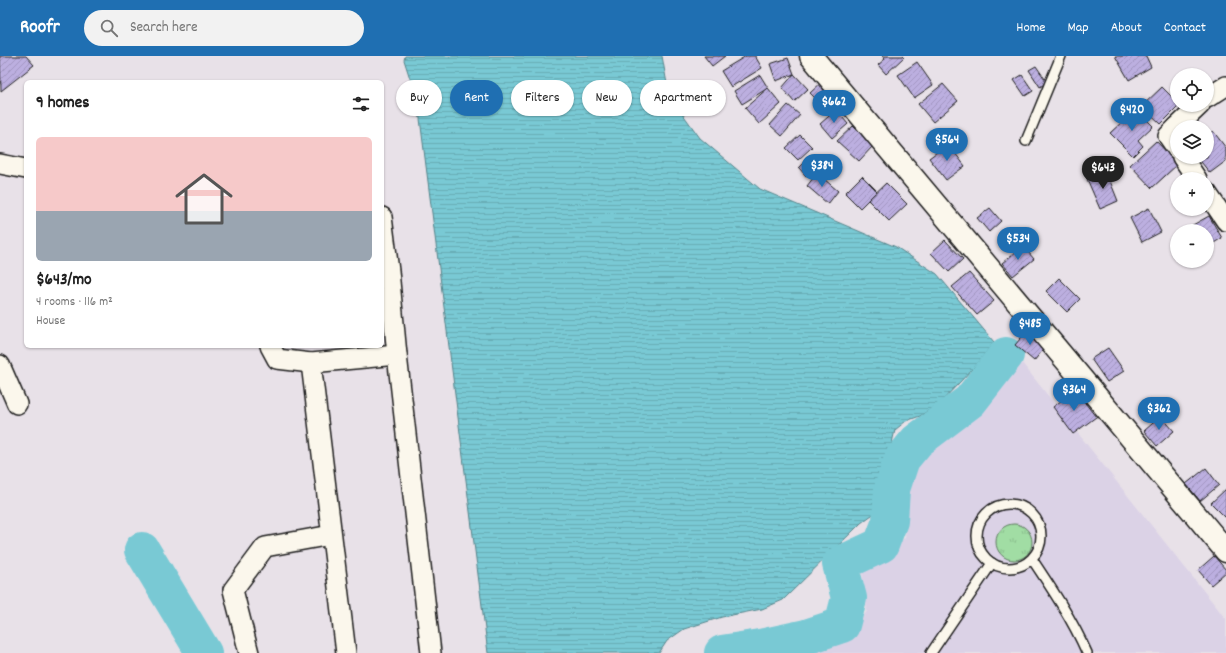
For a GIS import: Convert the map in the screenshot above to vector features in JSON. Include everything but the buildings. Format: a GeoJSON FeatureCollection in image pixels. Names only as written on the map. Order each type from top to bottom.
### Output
{"type":"FeatureCollection","features":[{"type":"Feature","properties":{"kind":"street"},"geometry":{"type":"LineString","coordinates":[[811,56],[1226,551]]}},
{"type":"Feature","properties":{"kind":"street"},"geometry":{"type":"LineString","coordinates":[[1214,94],[1226,86]]}},
{"type":"Feature","properties":{"kind":"street"},"geometry":{"type":"LineString","coordinates":[[1184,120],[1193,112]]}},
{"type":"Feature","properties":{"kind":"street"},"geometry":{"type":"LineString","coordinates":[[0,164],[24,169]]}},
{"type":"Feature","properties":{"kind":"street"},"geometry":{"type":"LineString","coordinates":[[1214,203],[1226,221]]}},
{"type":"Feature","properties":{"kind":"street"},"geometry":{"type":"LineString","coordinates":[[384,244],[431,653]]}},
{"type":"Feature","properties":{"kind":"street"},"geometry":{"type":"LineString","coordinates":[[271,348],[277,359],[311,363],[397,355]]}},
{"type":"Feature","properties":{"kind":"street"},"geometry":{"type":"LineString","coordinates":[[311,363],[346,653]]}},
{"type":"Feature","properties":{"kind":"street"},"geometry":{"type":"LineString","coordinates":[[0,365],[17,404]]}},
{"type":"Feature","properties":{"kind":"street"},"geometry":{"type":"LineString","coordinates":[[249,653],[232,590],[265,547],[331,535]]}},
{"type":"Feature","properties":{"kind":"lane"},"geometry":{"type":"LineString","coordinates":[[1026,141],[1061,56]]}},
{"type":"Feature","properties":{"kind":"lane"},"geometry":{"type":"LineString","coordinates":[[1010,504],[1020,506],[1029,511],[1036,519],[1040,529],[1041,539],[1038,550],[1032,558],[1023,565],[1012,568],[1002,567],[992,563],[984,556],[979,546],[977,536],[983,517],[1000,505],[1010,504]]}},
{"type":"Feature","properties":{"kind":"lane"},"geometry":{"type":"LineString","coordinates":[[1032,558],[1061,603],[1080,636],[1087,653]]}},
{"type":"Feature","properties":{"kind":"lane"},"geometry":{"type":"LineString","coordinates":[[931,653],[992,563]]}},
{"type":"Feature","properties":{"kind":"shaded area"},"geometry":{"type":"Polygon","coordinates":[[[1014,353],[1226,619],[1226,653],[789,653],[845,643],[867,611],[861,564],[905,538],[910,469],[965,419],[1014,353]]]}},
{"type":"Feature","properties":{"kind":"green space"},"geometry":{"type":"Polygon","coordinates":[[[1018,524],[1027,529],[1031,535],[1031,549],[1027,555],[1018,560],[1010,560],[1001,555],[997,549],[996,538],[1001,529],[1007,525],[1018,524]]]}},
{"type":"Feature","properties":{"kind":"water"},"geometry":{"type":"Polygon","coordinates":[[[405,56],[662,56],[666,80],[640,80],[640,116],[684,116],[700,138],[760,189],[896,247],[937,274],[994,342],[976,365],[940,403],[920,416],[906,421],[895,430],[876,512],[861,523],[783,600],[762,609],[722,617],[684,629],[667,641],[659,653],[488,653],[420,116],[442,116],[442,80],[411,80],[404,60],[405,56]]]}},
{"type":"Feature","properties":{"kind":"waterway"},"geometry":{"type":"LineString","coordinates":[[722,653],[760,647],[806,637],[842,625],[849,598],[840,564],[881,545],[890,521],[892,489],[902,459],[917,441],[970,401],[1006,355]]}},
{"type":"Feature","properties":{"kind":"waterway"},"geometry":{"type":"LineString","coordinates":[[142,550],[204,653]]}}]}
